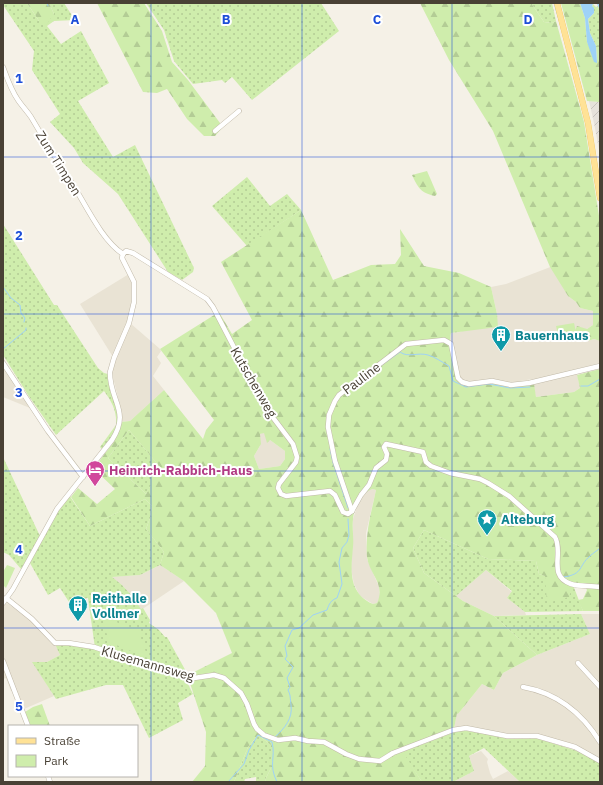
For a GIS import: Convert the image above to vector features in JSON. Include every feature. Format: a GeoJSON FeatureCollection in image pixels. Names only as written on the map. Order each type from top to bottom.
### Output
{"type":"FeatureCollection","features":[{"type":"Feature","properties":{"kind":"main road"},"geometry":{"type":"LineString","coordinates":[[557,3],[588,123],[600,198]]}},
{"type":"Feature","properties":{"kind":"street","name":"Zum Timpen"},"geometry":{"type":"LineString","coordinates":[[3,66],[7,80],[47,146],[110,243],[116,250],[123,254]]}},
{"type":"Feature","properties":{"kind":"street"},"geometry":{"type":"LineString","coordinates":[[215,131],[239,111]]}},
{"type":"Feature","properties":{"kind":"street","name":"Kutschenweg"},"geometry":{"type":"LineString","coordinates":[[123,254],[126,251],[133,253],[210,302],[265,407],[293,444],[297,458],[296,462],[279,484],[278,488],[281,494],[286,496],[330,491],[335,494],[343,512],[348,514],[352,511]]}},
{"type":"Feature","properties":{"kind":"street"},"geometry":{"type":"LineString","coordinates":[[5,601],[57,509],[112,440],[120,424],[120,413],[111,382],[110,372],[132,312],[134,286],[134,281],[122,258],[123,254]]}},
{"type":"Feature","properties":{"kind":"street","name":"Pauline"},"geometry":{"type":"LineString","coordinates":[[352,511],[335,461],[328,427],[329,415],[339,395],[406,344],[444,340],[451,344],[458,378],[462,382],[469,384],[492,381],[511,385],[529,383],[600,366]]}},
{"type":"Feature","properties":{"kind":"street"},"geometry":{"type":"LineString","coordinates":[[3,363],[48,431],[83,477]]}},
{"type":"Feature","properties":{"kind":"street"},"geometry":{"type":"LineString","coordinates":[[352,511],[361,495],[369,486],[376,469],[386,460],[387,454],[384,447],[386,444],[423,452],[426,462],[431,466],[452,474],[483,480],[509,496],[555,537],[559,550],[556,568],[560,576],[571,584],[600,587]]}},
{"type":"Feature","properties":{"kind":"street","name":"Klusemannsweg"},"geometry":{"type":"LineString","coordinates":[[5,601],[32,620],[55,643],[69,643],[94,648],[194,678],[214,675],[224,678],[241,693],[257,729],[278,740],[295,738],[308,741],[321,741],[353,757],[380,761],[393,753],[453,730],[466,728],[507,736],[536,736],[575,747],[600,761]]}},
{"type":"Feature","properties":{"kind":"street"},"geometry":{"type":"LineString","coordinates":[[3,661],[28,725]]}},
{"type":"Feature","properties":{"kind":"street"},"geometry":{"type":"LineString","coordinates":[[578,663],[600,687]]}},
{"type":"Feature","properties":{"kind":"street"},"geometry":{"type":"LineString","coordinates":[[523,687],[545,693],[567,704],[582,718],[600,742]]}},
{"type":"Feature","properties":{"kind":"shaded area"},"geometry":{"type":"Polygon","coordinates":[[[589,101],[600,102],[600,155],[594,123],[589,101]]]}},
{"type":"Feature","properties":{"kind":"shaded area"},"geometry":{"type":"Polygon","coordinates":[[[553,266],[568,296],[576,302],[580,308],[593,311],[593,325],[587,329],[588,341],[594,339],[600,341],[600,363],[576,369],[580,388],[574,392],[536,397],[532,379],[521,381],[521,386],[460,383],[452,354],[450,338],[451,333],[460,332],[497,314],[491,287],[506,284],[553,266]]]}},
{"type":"Feature","properties":{"kind":"shaded area"},"geometry":{"type":"Polygon","coordinates":[[[129,274],[134,285],[130,323],[160,349],[161,351],[157,357],[161,363],[153,376],[164,390],[130,421],[121,422],[120,405],[112,374],[113,357],[80,304],[129,274]]]}},
{"type":"Feature","properties":{"kind":"shaded area"},"geometry":{"type":"Polygon","coordinates":[[[3,366],[30,408],[3,397],[3,366]]]}},
{"type":"Feature","properties":{"kind":"shaded area"},"geometry":{"type":"Polygon","coordinates":[[[265,432],[270,440],[285,451],[285,459],[280,466],[259,469],[254,456],[260,446],[260,434],[265,432]]]}},
{"type":"Feature","properties":{"kind":"shaded area"},"geometry":{"type":"Polygon","coordinates":[[[367,490],[376,490],[366,533],[367,559],[379,587],[380,597],[377,603],[373,604],[360,596],[354,584],[351,569],[353,519],[359,501],[367,490]]]}},
{"type":"Feature","properties":{"kind":"shaded area"},"geometry":{"type":"Polygon","coordinates":[[[160,565],[184,581],[141,610],[132,596],[122,585],[111,577],[140,575],[160,565]]]}},
{"type":"Feature","properties":{"kind":"shaded area"},"geometry":{"type":"Polygon","coordinates":[[[486,570],[512,592],[507,598],[525,612],[526,615],[494,616],[456,596],[486,570]]]}},
{"type":"Feature","properties":{"kind":"shaded area"},"geometry":{"type":"Polygon","coordinates":[[[7,603],[30,620],[51,643],[55,644],[60,655],[47,662],[33,662],[54,696],[24,709],[15,689],[11,691],[6,678],[3,679],[3,607],[7,603]]]}},
{"type":"Feature","properties":{"kind":"shaded area"},"geometry":{"type":"Polygon","coordinates":[[[581,614],[600,614],[600,762],[588,752],[525,736],[454,729],[457,712],[458,714],[482,684],[494,690],[503,673],[537,655],[590,634],[581,614]]]}},
{"type":"Feature","properties":{"kind":"shaded area"},"geometry":{"type":"Polygon","coordinates":[[[481,751],[488,759],[487,762],[493,779],[508,771],[520,782],[453,782],[474,771],[469,756],[481,751]]]}},
{"type":"Feature","properties":{"kind":"green space"},"geometry":{"type":"Polygon","coordinates":[[[3,3],[27,3],[39,21],[54,14],[49,3],[64,3],[75,20],[54,21],[47,26],[61,44],[81,31],[109,83],[78,101],[113,157],[135,145],[194,268],[193,272],[182,280],[168,272],[118,194],[83,163],[74,148],[50,122],[60,114],[32,70],[34,51],[3,3]]]}},
{"type":"Feature","properties":{"kind":"green space"},"geometry":{"type":"Polygon","coordinates":[[[27,3],[49,3],[54,14],[46,25],[39,21],[27,3]]]}},
{"type":"Feature","properties":{"kind":"green space"},"geometry":{"type":"Polygon","coordinates":[[[97,3],[144,3],[162,31],[172,62],[188,80],[223,127],[215,136],[204,136],[187,119],[167,89],[157,93],[143,92],[97,3]]]}},
{"type":"Feature","properties":{"kind":"green space"},"geometry":{"type":"Polygon","coordinates":[[[146,3],[321,3],[339,31],[252,100],[232,77],[225,83],[222,80],[193,84],[174,61],[164,30],[146,3]]]}},
{"type":"Feature","properties":{"kind":"green space"},"geometry":{"type":"Polygon","coordinates":[[[420,3],[531,3],[544,22],[552,23],[556,21],[584,122],[600,222],[600,341],[594,339],[588,341],[575,338],[574,333],[577,326],[587,329],[593,325],[593,311],[580,308],[576,302],[568,296],[550,267],[493,131],[449,60],[420,3]]]}},
{"type":"Feature","properties":{"kind":"green space"},"geometry":{"type":"Polygon","coordinates":[[[531,3],[552,3],[556,21],[552,23],[544,22],[531,3]]]}},
{"type":"Feature","properties":{"kind":"green space"},"geometry":{"type":"Polygon","coordinates":[[[561,3],[580,3],[585,18],[587,42],[597,62],[596,46],[600,46],[600,102],[587,101],[561,3]]]}},
{"type":"Feature","properties":{"kind":"green space"},"geometry":{"type":"Polygon","coordinates":[[[593,4],[596,7],[598,6],[600,10],[600,46],[596,46],[590,33],[588,19],[594,13],[592,6],[593,4]]]}},
{"type":"Feature","properties":{"kind":"green space"},"geometry":{"type":"Polygon","coordinates":[[[427,171],[437,194],[435,196],[420,189],[412,175],[427,171]]]}},
{"type":"Feature","properties":{"kind":"green space"},"geometry":{"type":"Polygon","coordinates":[[[247,177],[270,206],[287,194],[301,210],[247,246],[212,206],[247,177]]]}},
{"type":"Feature","properties":{"kind":"green space"},"geometry":{"type":"Polygon","coordinates":[[[301,210],[333,280],[371,265],[395,264],[401,255],[400,229],[424,266],[459,273],[491,287],[497,314],[498,327],[451,333],[450,345],[452,358],[460,383],[491,383],[524,386],[534,384],[536,397],[574,392],[580,388],[577,375],[600,369],[600,611],[583,611],[578,600],[583,599],[587,590],[584,584],[573,585],[569,597],[547,603],[545,576],[539,574],[536,561],[488,559],[424,530],[413,548],[424,573],[463,601],[494,616],[537,655],[503,673],[494,690],[482,684],[458,714],[457,713],[454,729],[401,749],[422,782],[266,782],[265,780],[271,768],[271,745],[258,735],[248,747],[234,782],[192,782],[205,766],[206,732],[188,675],[232,653],[216,613],[184,581],[160,565],[164,552],[146,529],[152,506],[145,499],[90,526],[71,497],[78,488],[97,504],[115,489],[94,469],[114,441],[121,422],[130,421],[164,390],[203,439],[206,430],[214,420],[160,349],[219,312],[232,334],[252,320],[221,262],[301,210]],[[129,430],[108,458],[146,494],[160,467],[129,430]],[[264,433],[260,434],[261,444],[254,456],[259,469],[280,466],[285,459],[285,451],[270,440],[267,443],[264,433]],[[372,489],[361,497],[354,515],[352,571],[354,585],[357,591],[364,599],[373,604],[377,603],[380,590],[368,563],[367,540],[376,490],[372,489]]]}},
{"type":"Feature","properties":{"kind":"green space"},"geometry":{"type":"Polygon","coordinates":[[[3,224],[54,305],[57,305],[98,368],[104,373],[108,374],[119,413],[118,428],[103,450],[100,447],[116,425],[116,415],[104,391],[56,435],[28,395],[3,355],[3,224]]]}},
{"type":"Feature","properties":{"kind":"green space"},"geometry":{"type":"Polygon","coordinates":[[[574,323],[576,332],[558,335],[556,326],[574,323]]]}},
{"type":"Feature","properties":{"kind":"green space"},"geometry":{"type":"Polygon","coordinates":[[[129,430],[161,468],[146,494],[108,458],[129,430]]]}},
{"type":"Feature","properties":{"kind":"green space"},"geometry":{"type":"Polygon","coordinates":[[[3,457],[41,536],[21,569],[9,555],[3,552],[3,457]]]}},
{"type":"Feature","properties":{"kind":"green space"},"geometry":{"type":"Polygon","coordinates":[[[69,495],[90,526],[145,499],[152,506],[146,529],[164,552],[160,565],[140,575],[112,577],[132,596],[141,609],[143,608],[150,620],[149,623],[159,630],[165,637],[167,637],[188,675],[185,678],[193,694],[178,703],[183,720],[149,738],[123,685],[106,685],[56,699],[32,662],[47,662],[60,655],[55,644],[95,648],[88,598],[69,602],[60,588],[48,595],[30,563],[49,522],[69,495]]]}},
{"type":"Feature","properties":{"kind":"green space"},"geometry":{"type":"Polygon","coordinates":[[[424,530],[488,559],[536,561],[539,574],[573,585],[583,611],[525,612],[507,598],[512,591],[486,570],[456,596],[424,573],[413,548],[424,530]]]}},
{"type":"Feature","properties":{"kind":"green space"},"geometry":{"type":"Polygon","coordinates":[[[7,565],[15,568],[6,588],[3,585],[3,572],[7,565]]]}},
{"type":"Feature","properties":{"kind":"green space"},"geometry":{"type":"Polygon","coordinates":[[[581,614],[590,634],[537,655],[494,616],[581,614]]]}},
{"type":"Feature","properties":{"kind":"green space"},"geometry":{"type":"Polygon","coordinates":[[[102,617],[138,630],[148,658],[109,642],[102,617]]]}},
{"type":"Feature","properties":{"kind":"green space"},"geometry":{"type":"Polygon","coordinates":[[[42,704],[50,725],[31,725],[25,712],[42,704]]]}},
{"type":"Feature","properties":{"kind":"green space"},"geometry":{"type":"Polygon","coordinates":[[[460,730],[508,739],[536,738],[574,750],[587,755],[600,763],[600,782],[520,782],[484,748],[469,756],[474,771],[453,782],[422,782],[402,752],[460,730]]]}},
{"type":"Feature","properties":{"kind":"green space"},"geometry":{"type":"Polygon","coordinates":[[[258,735],[271,745],[271,768],[265,780],[266,782],[256,782],[256,777],[245,779],[244,782],[234,782],[248,747],[258,735]]]}},
{"type":"Feature","properties":{"kind":"water"},"geometry":{"type":"Polygon","coordinates":[[[580,3],[600,3],[600,10],[597,4],[593,4],[592,6],[594,8],[594,13],[588,19],[590,33],[596,46],[597,63],[594,62],[587,42],[585,18],[580,3]]]}},
{"type":"Feature","properties":{"kind":"waterway"},"geometry":{"type":"LineString","coordinates":[[554,3],[559,20]]}},
{"type":"Feature","properties":{"kind":"waterway"},"geometry":{"type":"LineString","coordinates":[[3,287],[11,298],[20,305],[21,313],[25,318],[24,322]]}},
{"type":"Feature","properties":{"kind":"waterway"},"geometry":{"type":"LineString","coordinates":[[3,349],[26,330],[26,328]]}},
{"type":"Feature","properties":{"kind":"waterway"},"geometry":{"type":"LineString","coordinates":[[375,370],[400,352],[406,355],[424,354],[449,366],[453,381],[466,387],[489,384],[510,388],[530,387]]}},
{"type":"Feature","properties":{"kind":"waterway"},"geometry":{"type":"LineString","coordinates":[[581,386],[588,386],[600,379]]}},
{"type":"Feature","properties":{"kind":"waterway"},"geometry":{"type":"LineString","coordinates":[[330,449],[333,463],[348,508]]}},
{"type":"Feature","properties":{"kind":"waterway"},"geometry":{"type":"LineString","coordinates":[[275,737],[288,722],[291,714],[290,696],[288,690],[290,687],[287,678],[293,667],[285,659],[287,656],[285,646],[292,630],[299,628],[313,615],[327,610],[330,602],[337,598],[342,584],[339,562],[342,548],[347,542],[349,535],[348,519]]}},
{"type":"Feature","properties":{"kind":"waterway"},"geometry":{"type":"LineString","coordinates":[[564,577],[578,572],[586,560],[600,548]]}},
{"type":"Feature","properties":{"kind":"waterway"},"geometry":{"type":"LineString","coordinates":[[228,782],[244,764],[249,750],[258,735],[272,742],[273,770],[277,782]]}},
{"type":"Feature","properties":{"kind":"place","name":"Bauernhaus"},"geometry":{"type":"Point","coordinates":[501,352]}},
{"type":"Feature","properties":{"kind":"place","name":"Heinrich-Rabbich-Haus"},"geometry":{"type":"Point","coordinates":[95,487]}},
{"type":"Feature","properties":{"kind":"place","name":"Alteburg"},"geometry":{"type":"Point","coordinates":[487,536]}},
{"type":"Feature","properties":{"kind":"place","name":"Reithalle Vollmer"},"geometry":{"type":"Point","coordinates":[78,622]}}]}
